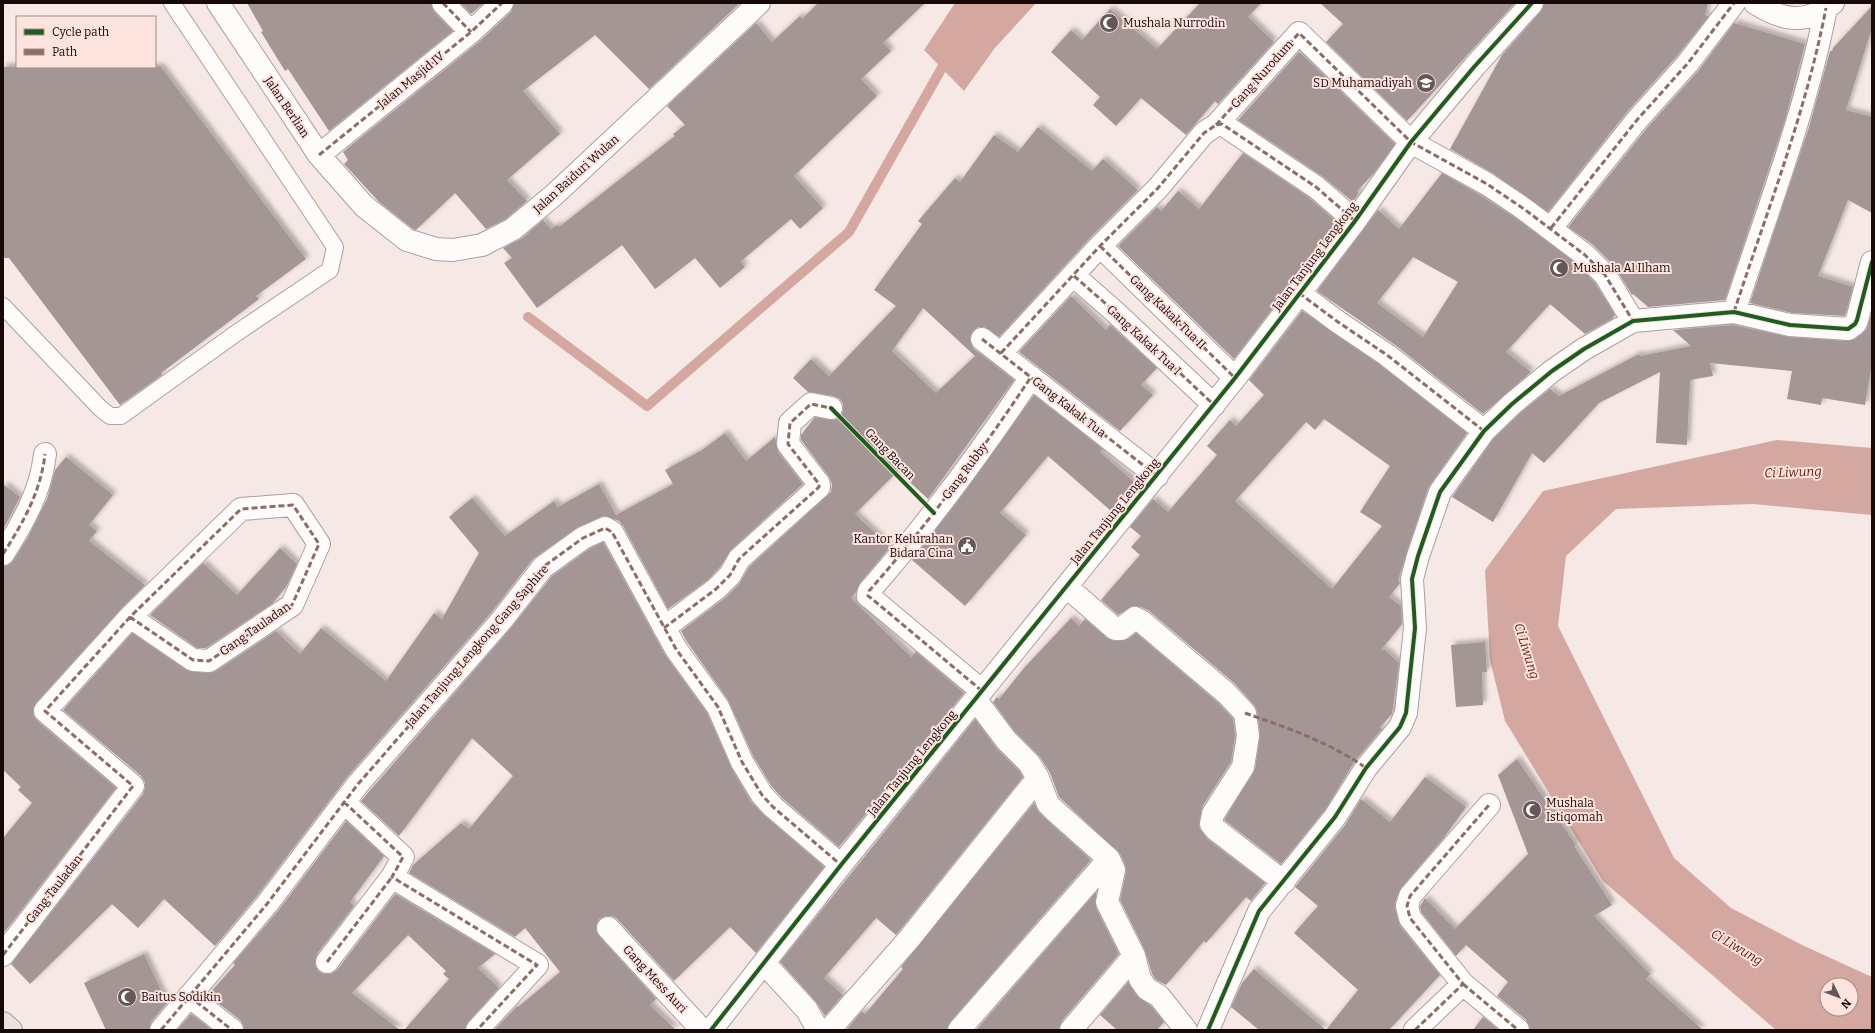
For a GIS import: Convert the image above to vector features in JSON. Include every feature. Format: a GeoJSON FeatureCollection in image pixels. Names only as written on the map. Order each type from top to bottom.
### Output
{"type":"FeatureCollection","features":[{"type":"Feature","properties":{"kind":"main road"},"geometry":{"type":"LineString","coordinates":[[3,1023],[11,1030]]}},
{"type":"Feature","properties":{"kind":"street","name":"Jalan Berlian"},"geometry":{"type":"LineString","coordinates":[[218,3],[319,155],[364,206]]}},
{"type":"Feature","properties":{"kind":"street"},"geometry":{"type":"LineString","coordinates":[[443,3],[471,32]]}},
{"type":"Feature","properties":{"kind":"street","name":"Jalan Masjid IV"},"geometry":{"type":"LineString","coordinates":[[319,155],[471,32],[502,3]]}},
{"type":"Feature","properties":{"kind":"street","name":"Jalan Baiduri Wulan"},"geometry":{"type":"LineString","coordinates":[[364,206],[407,240],[436,249],[453,250],[482,245],[513,229],[554,195],[759,3]]}},
{"type":"Feature","properties":{"kind":"street","name":"Jalan Tanjung Lengkong"},"geometry":{"type":"LineString","coordinates":[[711,1030],[842,865],[1236,378],[1355,221],[1411,142],[1474,67],[1532,3]]}},
{"type":"Feature","properties":{"kind":"street"},"geometry":{"type":"LineString","coordinates":[[1551,228],[1637,120],[1688,62],[1734,3]]}},
{"type":"Feature","properties":{"kind":"street"},"geometry":{"type":"LineString","coordinates":[[1755,3],[1772,14],[1784,17],[1808,17],[1830,6]]}},
{"type":"Feature","properties":{"kind":"street"},"geometry":{"type":"LineString","coordinates":[[1734,312],[1792,142],[1830,6]]}},
{"type":"Feature","properties":{"kind":"street","name":"Gang Nurodum"},"geometry":{"type":"LineString","coordinates":[[1216,125],[1299,33],[1411,142]]}},
{"type":"Feature","properties":{"kind":"street"},"geometry":{"type":"LineString","coordinates":[[1001,353],[1074,276],[1100,246],[1158,188],[1204,133],[1216,125],[1222,124],[1316,187],[1355,221]]}},
{"type":"Feature","properties":{"kind":"street"},"geometry":{"type":"LineString","coordinates":[[1411,142],[1487,184],[1551,228],[1585,255],[1605,275],[1633,321]]}},
{"type":"Feature","properties":{"kind":"street","name":"Gang Kakak Tua II"},"geometry":{"type":"LineString","coordinates":[[1100,246],[1236,378]]}},
{"type":"Feature","properties":{"kind":"street"},"geometry":{"type":"LineString","coordinates":[[1208,1030],[1259,911],[1284,882],[1335,817],[1366,768],[1400,727],[1406,713],[1414,628],[1412,578],[1425,534],[1440,492],[1484,431],[1552,371],[1584,349],[1633,321],[1734,312],[1790,325],[1848,329],[1853,326],[1857,320],[1872,262]]}},
{"type":"Feature","properties":{"kind":"street","name":"Gang Kakak Tua I"},"geometry":{"type":"LineString","coordinates":[[1074,276],[1114,311],[1214,405]]}},
{"type":"Feature","properties":{"kind":"street"},"geometry":{"type":"LineString","coordinates":[[1299,293],[1338,322],[1387,355],[1484,431]]}},
{"type":"Feature","properties":{"kind":"street","name":"Gang Kakak Tua"},"geometry":{"type":"LineString","coordinates":[[982,339],[1157,476]]}},
{"type":"Feature","properties":{"kind":"street","name":"Gang Rubby"},"geometry":{"type":"LineString","coordinates":[[1031,377],[988,442],[934,513],[869,591],[870,598],[979,695],[1006,740],[1029,763],[1038,778],[1048,804],[1109,859]]}},
{"type":"Feature","properties":{"kind":"street"},"geometry":{"type":"LineString","coordinates":[[664,628],[716,589],[730,575],[739,559],[819,487],[819,484],[788,444],[790,423],[811,404],[831,408]]}},
{"type":"Feature","properties":{"kind":"street"},"geometry":{"type":"LineString","coordinates":[[3,554],[23,523],[34,498],[44,466],[45,454]]}},
{"type":"Feature","properties":{"kind":"street","name":"Gang Tauladan"},"geometry":{"type":"LineString","coordinates":[[3,955],[133,786],[45,711],[130,617],[241,509],[293,505],[319,544],[292,605],[209,661],[193,660],[130,617]]}},
{"type":"Feature","properties":{"kind":"street","name":"Jalan Tanjung Lengkong Gang Saphire"},"geometry":{"type":"LineString","coordinates":[[160,1030],[267,904],[344,802],[501,621],[543,567],[583,538],[605,528],[612,532],[676,649],[718,707],[742,762],[762,795],[773,807],[842,865]]}},
{"type":"Feature","properties":{"kind":"street"},"geometry":{"type":"LineString","coordinates":[[1067,587],[1115,629],[1121,629],[1135,618],[1141,620],[1226,693],[1246,713],[1248,736],[1243,767],[1213,814],[1211,824],[1215,829],[1284,882]]}},
{"type":"Feature","properties":{"kind":"street"},"geometry":{"type":"LineString","coordinates":[[829,1030],[908,939],[1038,778]]}},
{"type":"Feature","properties":{"kind":"street"},"geometry":{"type":"LineString","coordinates":[[327,962],[392,877],[403,857],[344,802]]}},
{"type":"Feature","properties":{"kind":"street"},"geometry":{"type":"LineString","coordinates":[[1489,804],[1410,896],[1406,906],[1410,918],[1463,984],[1518,1030]]}},
{"type":"Feature","properties":{"kind":"street"},"geometry":{"type":"LineString","coordinates":[[959,1030],[1109,859],[1114,870],[1107,902],[1134,956],[1142,984],[1159,996],[1186,1030]]}},
{"type":"Feature","properties":{"kind":"street"},"geometry":{"type":"LineString","coordinates":[[392,877],[537,966],[477,1030]]}},
{"type":"Feature","properties":{"kind":"street","name":"Gang Mess Auri"},"geometry":{"type":"LineString","coordinates":[[608,928],[702,1030]]}},
{"type":"Feature","properties":{"kind":"street"},"geometry":{"type":"LineString","coordinates":[[1072,1030],[1134,956]]}},
{"type":"Feature","properties":{"kind":"street"},"geometry":{"type":"LineString","coordinates":[[764,963],[807,1010],[818,1030]]}},
{"type":"Feature","properties":{"kind":"street"},"geometry":{"type":"LineString","coordinates":[[1415,1030],[1463,984]]}},
{"type":"Feature","properties":{"kind":"street"},"geometry":{"type":"LineString","coordinates":[[189,996],[232,1030]]}},
{"type":"Feature","properties":{"kind":"lane"},"geometry":{"type":"LineString","coordinates":[[3,306],[100,408],[110,416],[121,416],[235,334],[330,270],[335,247],[172,3]]}},
{"type":"Feature","properties":{"kind":"water"},"geometry":{"type":"Polygon","coordinates":[[[955,3],[1036,3],[994,49],[964,91],[924,50],[955,3]]]}},
{"type":"Feature","properties":{"kind":"water","name":"Ci Liwung"},"geometry":{"type":"Polygon","coordinates":[[[1777,440],[1872,448],[1872,515],[1753,504],[1616,509],[1566,556],[1558,626],[1674,858],[1731,908],[1802,945],[1872,977],[1872,1030],[1776,1030],[1603,881],[1505,721],[1490,660],[1485,570],[1543,491],[1777,440]]]}},
{"type":"Feature","properties":{"kind":"building"},"geometry":{"type":"Polygon","coordinates":[[[247,3],[431,3],[434,12],[453,31],[329,131],[288,69],[285,71],[261,32],[263,31],[247,3]]]}},
{"type":"Feature","properties":{"kind":"building"},"geometry":{"type":"Polygon","coordinates":[[[460,3],[484,3],[471,14],[460,3]]]}},
{"type":"Feature","properties":{"kind":"building"},"geometry":{"type":"Polygon","coordinates":[[[514,3],[740,3],[649,89],[595,35],[523,91],[560,134],[507,180],[527,201],[506,219],[486,229],[455,193],[416,230],[413,229],[379,202],[344,164],[348,160],[343,152],[480,41],[511,12],[514,3]]]}},
{"type":"Feature","properties":{"kind":"building"},"geometry":{"type":"Polygon","coordinates":[[[818,3],[925,3],[883,43],[891,51],[861,79],[877,96],[794,176],[823,208],[800,229],[791,219],[740,262],[745,267],[720,288],[695,258],[655,289],[622,245],[537,308],[504,263],[512,258],[503,248],[521,239],[543,220],[551,229],[557,225],[559,227],[675,136],[673,134],[685,125],[667,106],[756,23],[772,42],[800,16],[802,19],[818,3]]]}},
{"type":"Feature","properties":{"kind":"building"},"geometry":{"type":"Polygon","coordinates":[[[1200,3],[1261,3],[1248,17],[1274,42],[1218,104],[1215,101],[1186,135],[1141,98],[1116,126],[1093,105],[1100,97],[1051,52],[1071,30],[1082,40],[1110,9],[1157,49],[1200,3]]]}},
{"type":"Feature","properties":{"kind":"building"},"geometry":{"type":"Polygon","coordinates":[[[1320,3],[1515,3],[1407,121],[1326,42],[1343,24],[1320,3]]]}},
{"type":"Feature","properties":{"kind":"building"},"geometry":{"type":"Polygon","coordinates":[[[1544,3],[1708,3],[1705,15],[1709,16],[1678,55],[1627,112],[1548,212],[1494,174],[1450,149],[1502,55],[1541,11],[1544,3]]]}},
{"type":"Feature","properties":{"kind":"building"},"geometry":{"type":"Polygon","coordinates":[[[1872,6],[1872,28],[1846,110],[1872,117],[1872,213],[1848,200],[1818,276],[1853,287],[1845,316],[1792,313],[1750,303],[1809,127],[1830,51],[1832,51],[1833,48],[1872,6]]]}},
{"type":"Feature","properties":{"kind":"building"},"geometry":{"type":"Polygon","coordinates":[[[1734,23],[1805,44],[1785,120],[1725,300],[1648,307],[1633,294],[1632,295],[1614,266],[1593,245],[1568,227],[1647,128],[1698,71],[1734,23]]]}},
{"type":"Feature","properties":{"kind":"building"},"geometry":{"type":"Polygon","coordinates":[[[1299,52],[1395,144],[1374,173],[1357,191],[1359,193],[1353,202],[1323,177],[1238,120],[1299,52]]]}},
{"type":"Feature","properties":{"kind":"building"},"geometry":{"type":"Polygon","coordinates":[[[3,67],[161,67],[306,259],[256,296],[259,299],[161,373],[162,375],[120,405],[9,258],[3,258],[3,67]]]}},
{"type":"Feature","properties":{"kind":"building"},"geometry":{"type":"Polygon","coordinates":[[[1038,127],[1092,171],[1103,159],[1138,190],[1091,237],[999,337],[984,327],[978,327],[972,332],[970,338],[974,349],[1014,380],[928,499],[898,471],[855,514],[890,547],[860,583],[856,592],[851,598],[911,657],[916,652],[964,693],[839,847],[782,798],[772,787],[753,756],[728,700],[687,642],[681,631],[725,598],[739,584],[749,567],[831,492],[832,484],[829,477],[801,440],[801,435],[815,417],[835,420],[840,417],[843,411],[843,404],[840,399],[833,396],[808,392],[793,378],[811,359],[829,376],[896,306],[874,290],[922,224],[918,221],[955,178],[960,182],[994,135],[1018,152],[1038,127]],[[923,308],[892,351],[936,393],[975,356],[923,308]]]}},
{"type":"Feature","properties":{"kind":"building"},"geometry":{"type":"Polygon","coordinates":[[[1243,153],[1308,197],[1338,223],[1234,359],[1118,246],[1157,207],[1161,211],[1178,191],[1199,209],[1243,153]]]}},
{"type":"Feature","properties":{"kind":"building"},"geometry":{"type":"Polygon","coordinates":[[[1442,173],[1517,219],[1577,264],[1595,283],[1615,315],[1612,319],[1585,334],[1550,304],[1506,352],[1531,372],[1483,414],[1395,345],[1317,291],[1378,210],[1399,229],[1442,173]],[[1413,257],[1377,303],[1423,337],[1458,282],[1413,257]]]}},
{"type":"Feature","properties":{"kind":"building"},"geometry":{"type":"Polygon","coordinates":[[[1071,296],[1106,330],[1110,325],[1157,368],[1141,385],[1153,395],[1120,431],[1019,352],[1071,296]]]}},
{"type":"Feature","properties":{"kind":"building"},"geometry":{"type":"Polygon","coordinates":[[[1302,311],[1380,365],[1467,433],[1428,488],[1398,580],[1400,583],[1389,597],[1401,606],[1402,624],[1381,650],[1385,650],[1399,663],[1392,714],[1380,727],[1382,729],[1355,761],[1325,810],[1281,864],[1224,820],[1255,769],[1260,735],[1257,711],[1254,705],[1234,683],[1149,611],[1141,607],[1133,606],[1118,615],[1101,600],[1140,555],[1131,547],[1141,536],[1130,527],[1153,499],[1168,512],[1217,455],[1207,446],[1230,420],[1236,426],[1264,395],[1249,380],[1302,311]],[[1324,419],[1315,430],[1306,422],[1235,501],[1332,589],[1382,526],[1360,512],[1390,466],[1324,419]]]}},
{"type":"Feature","properties":{"kind":"building"},"geometry":{"type":"Polygon","coordinates":[[[1872,312],[1872,363],[1865,405],[1822,398],[1821,405],[1787,399],[1792,371],[1710,363],[1713,376],[1690,380],[1687,445],[1656,443],[1660,372],[1599,403],[1544,463],[1532,453],[1493,522],[1452,497],[1493,439],[1520,413],[1550,389],[1559,396],[1639,354],[1640,356],[1691,346],[1673,330],[1733,325],[1789,337],[1847,341],[1855,339],[1866,330],[1872,312]]]}},
{"type":"Feature","properties":{"kind":"building"},"geometry":{"type":"Polygon","coordinates":[[[1034,395],[1103,449],[1100,452],[1134,482],[1111,511],[1048,456],[1000,513],[1026,535],[965,606],[912,560],[963,494],[1034,395]]]}},
{"type":"Feature","properties":{"kind":"building"},"geometry":{"type":"Polygon","coordinates":[[[725,433],[746,461],[775,437],[778,452],[803,484],[731,550],[720,567],[708,580],[668,609],[619,521],[605,516],[578,527],[533,559],[491,613],[348,776],[257,896],[215,946],[164,899],[138,928],[112,904],[30,984],[11,964],[143,794],[145,782],[141,776],[63,710],[132,633],[186,670],[208,673],[216,671],[276,631],[300,654],[321,628],[386,681],[434,613],[442,619],[479,553],[449,517],[472,498],[505,536],[554,501],[558,507],[599,484],[616,515],[673,484],[665,470],[702,450],[725,433]]]}},
{"type":"Feature","properties":{"kind":"building"},"geometry":{"type":"Polygon","coordinates":[[[66,457],[113,495],[89,525],[97,531],[89,541],[145,585],[121,609],[33,708],[33,715],[37,721],[116,788],[3,934],[3,838],[32,803],[18,790],[21,787],[3,770],[3,566],[9,565],[13,561],[28,537],[47,499],[55,470],[66,457]]]}},
{"type":"Feature","properties":{"kind":"building"},"geometry":{"type":"Polygon","coordinates":[[[3,484],[20,497],[3,530],[3,484]]]}},
{"type":"Feature","properties":{"kind":"building"},"geometry":{"type":"Polygon","coordinates":[[[603,542],[665,655],[707,713],[731,767],[751,802],[824,867],[756,953],[730,927],[674,981],[617,919],[612,916],[606,916],[599,919],[596,925],[596,931],[599,936],[656,999],[650,1005],[676,1030],[494,1030],[517,1006],[518,1007],[560,972],[525,928],[515,937],[409,873],[413,865],[461,823],[469,829],[513,776],[472,738],[399,836],[361,801],[510,629],[552,576],[589,549],[603,542]]]}},
{"type":"Feature","properties":{"kind":"building"},"geometry":{"type":"Polygon","coordinates":[[[280,548],[297,564],[286,587],[272,604],[206,648],[197,648],[150,615],[203,563],[237,595],[280,548]]]}},
{"type":"Feature","properties":{"kind":"building"},"geometry":{"type":"Polygon","coordinates":[[[1071,618],[1079,626],[1085,619],[1107,638],[1114,641],[1128,639],[1136,633],[1217,702],[1233,719],[1235,736],[1231,762],[1202,807],[1199,827],[1207,839],[1265,883],[1251,901],[1246,897],[1206,943],[1204,941],[1166,985],[1156,980],[1152,974],[1145,951],[1120,900],[1126,872],[1125,865],[1120,854],[1059,797],[1050,773],[1040,757],[1015,732],[993,702],[997,697],[999,699],[1024,668],[1071,618]]]}},
{"type":"Feature","properties":{"kind":"building"},"geometry":{"type":"Polygon","coordinates":[[[1485,642],[1487,672],[1482,672],[1483,705],[1456,707],[1451,645],[1485,642]]]}},
{"type":"Feature","properties":{"kind":"building"},"geometry":{"type":"Polygon","coordinates":[[[975,719],[996,748],[1023,777],[896,935],[876,918],[824,978],[843,995],[825,1016],[816,1002],[780,962],[975,719]]]}},
{"type":"Feature","properties":{"kind":"building"},"geometry":{"type":"Polygon","coordinates":[[[1517,759],[1576,845],[1574,846],[1612,905],[1594,916],[1650,974],[1646,979],[1703,1030],[1530,1030],[1526,1020],[1497,996],[1508,982],[1466,945],[1456,956],[1421,912],[1420,906],[1425,898],[1455,929],[1528,854],[1498,775],[1517,759]]]}},
{"type":"Feature","properties":{"kind":"building"},"geometry":{"type":"Polygon","coordinates":[[[1425,777],[1466,807],[1443,839],[1401,888],[1395,902],[1395,909],[1400,926],[1440,975],[1389,1030],[1326,1030],[1358,990],[1294,933],[1318,906],[1295,887],[1345,825],[1361,799],[1390,822],[1425,777]]]}},
{"type":"Feature","properties":{"kind":"building"},"geometry":{"type":"Polygon","coordinates":[[[1034,803],[1039,813],[1091,860],[950,1022],[947,1030],[846,1030],[862,1011],[865,1014],[903,969],[901,967],[1034,803]]]}},
{"type":"Feature","properties":{"kind":"building"},"geometry":{"type":"Polygon","coordinates":[[[346,821],[384,856],[350,902],[354,906],[317,954],[315,961],[316,967],[319,972],[325,974],[331,974],[337,970],[395,894],[495,954],[478,968],[499,988],[468,1022],[465,1030],[404,1030],[449,979],[443,974],[446,971],[408,935],[352,993],[400,1030],[244,1030],[240,1020],[208,995],[235,965],[233,963],[277,912],[346,821]]]}},
{"type":"Feature","properties":{"kind":"building"},"geometry":{"type":"Polygon","coordinates":[[[1096,892],[1096,908],[1119,954],[1061,1022],[1059,1030],[976,1030],[1096,892]]]}},
{"type":"Feature","properties":{"kind":"building","name":"Baitus Sodikin"},"geometry":{"type":"Polygon","coordinates":[[[144,954],[167,1003],[151,1022],[149,1030],[106,1030],[84,983],[144,954]]]}},
{"type":"Feature","properties":{"kind":"building"},"geometry":{"type":"Polygon","coordinates":[[[1254,969],[1326,1030],[1259,1030],[1231,1007],[1242,983],[1254,969]]]}},
{"type":"Feature","properties":{"kind":"building"},"geometry":{"type":"Polygon","coordinates":[[[1128,982],[1137,996],[1151,1006],[1164,1022],[1157,1030],[1117,1030],[1100,1015],[1128,982]]]}},
{"type":"Feature","properties":{"kind":"building"},"geometry":{"type":"Polygon","coordinates":[[[191,1014],[212,1030],[177,1030],[191,1014]]]}},
{"type":"Feature","properties":{"kind":"building"},"geometry":{"type":"Polygon","coordinates":[[[1483,1017],[1499,1030],[1473,1030],[1483,1017]]]}},
{"type":"Feature","properties":{"kind":"waterway"},"geometry":{"type":"LineString","coordinates":[[528,317],[647,406],[849,232],[948,57]]}},
{"type":"Feature","properties":{"kind":"marked path"},"geometry":{"type":"LineString","coordinates":[[443,3],[471,32]]}},
{"type":"Feature","properties":{"kind":"marked path"},"geometry":{"type":"LineString","coordinates":[[319,155],[471,32],[502,3]]}},
{"type":"Feature","properties":{"kind":"marked path"},"geometry":{"type":"LineString","coordinates":[[1551,228],[1637,120],[1688,63],[1734,3]]}},
{"type":"Feature","properties":{"kind":"marked path"},"geometry":{"type":"LineString","coordinates":[[1734,312],[1797,123],[1818,47],[1826,8]]}},
{"type":"Feature","properties":{"kind":"marked path"},"geometry":{"type":"LineString","coordinates":[[1216,125],[1299,33],[1411,142],[1487,184],[1524,209],[1585,255],[1605,275],[1633,321]]}},
{"type":"Feature","properties":{"kind":"marked path"},"geometry":{"type":"LineString","coordinates":[[1001,353],[1100,246],[1158,188],[1204,133],[1216,125],[1222,124],[1316,187],[1355,221]]}},
{"type":"Feature","properties":{"kind":"marked path"},"geometry":{"type":"LineString","coordinates":[[1100,246],[1235,378]]}},
{"type":"Feature","properties":{"kind":"marked path"},"geometry":{"type":"LineString","coordinates":[[1074,276],[1114,311],[1214,405]]}},
{"type":"Feature","properties":{"kind":"marked path"},"geometry":{"type":"LineString","coordinates":[[1299,293],[1338,322],[1387,355],[1484,431]]}},
{"type":"Feature","properties":{"kind":"marked path"},"geometry":{"type":"LineString","coordinates":[[982,339],[1157,476]]}},
{"type":"Feature","properties":{"kind":"marked path"},"geometry":{"type":"LineString","coordinates":[[982,691],[868,596],[869,591],[933,514],[993,433],[1031,377]]}},
{"type":"Feature","properties":{"kind":"marked path"},"geometry":{"type":"LineString","coordinates":[[664,628],[716,589],[730,575],[739,559],[819,487],[819,484],[788,444],[790,423],[811,404],[831,408]]}},
{"type":"Feature","properties":{"kind":"marked path"},"geometry":{"type":"LineString","coordinates":[[3,554],[30,506],[40,481],[45,454]]}},
{"type":"Feature","properties":{"kind":"marked path"},"geometry":{"type":"LineString","coordinates":[[3,955],[133,786],[45,711],[130,617],[241,509],[293,505],[319,544],[292,605],[209,661],[193,660],[130,617]]}},
{"type":"Feature","properties":{"kind":"marked path"},"geometry":{"type":"LineString","coordinates":[[161,1030],[267,904],[358,784],[501,621],[543,567],[583,538],[605,528],[612,532],[676,649],[718,707],[742,762],[762,795],[773,807],[841,865]]}},
{"type":"Feature","properties":{"kind":"marked path"},"geometry":{"type":"LineString","coordinates":[[1245,713],[1323,743],[1366,768]]}},
{"type":"Feature","properties":{"kind":"marked path"},"geometry":{"type":"LineString","coordinates":[[344,802],[403,857],[392,877],[537,965],[477,1030]]}},
{"type":"Feature","properties":{"kind":"marked path"},"geometry":{"type":"LineString","coordinates":[[1415,1030],[1463,984],[1410,918],[1407,906],[1410,896],[1489,805]]}},
{"type":"Feature","properties":{"kind":"marked path"},"geometry":{"type":"LineString","coordinates":[[327,962],[392,877]]}},
{"type":"Feature","properties":{"kind":"marked path"},"geometry":{"type":"LineString","coordinates":[[1463,984],[1518,1030]]}},
{"type":"Feature","properties":{"kind":"marked path"},"geometry":{"type":"LineString","coordinates":[[189,996],[232,1030]]}},
{"type":"Feature","properties":{"kind":"cycle path"},"geometry":{"type":"LineString","coordinates":[[711,1030],[841,865],[1235,378],[1355,221],[1411,142],[1474,67],[1532,3]]}},
{"type":"Feature","properties":{"kind":"cycle path"},"geometry":{"type":"LineString","coordinates":[[1208,1030],[1259,911],[1335,817],[1366,768],[1400,727],[1406,713],[1415,628],[1412,579],[1418,556],[1440,492],[1484,431],[1512,404],[1552,371],[1584,349],[1633,321],[1734,312],[1790,325],[1848,329],[1855,324],[1857,320],[1872,262]]}},
{"type":"Feature","properties":{"kind":"cycle path","name":"Gang Bacan"},"geometry":{"type":"LineString","coordinates":[[831,408],[934,513]]}},
{"type":"Feature","properties":{"kind":"place","name":"Mushala Nurrodin"},"geometry":{"type":"Point","coordinates":[1109,23]}},
{"type":"Feature","properties":{"kind":"place","name":"SD Muhamadiyah"},"geometry":{"type":"Point","coordinates":[1426,83]}},
{"type":"Feature","properties":{"kind":"place","name":"Mushala Al Ilham"},"geometry":{"type":"Point","coordinates":[1559,268]}},
{"type":"Feature","properties":{"kind":"place","name":"Kantor Kelurahan Bidara Cina"},"geometry":{"type":"Point","coordinates":[967,546]}},
{"type":"Feature","properties":{"kind":"place","name":"Mushala Istiqomah"},"geometry":{"type":"Point","coordinates":[1532,810]}},
{"type":"Feature","properties":{"kind":"place","name":"Baitus Sodikin"},"geometry":{"type":"Point","coordinates":[127,997]}}]}
